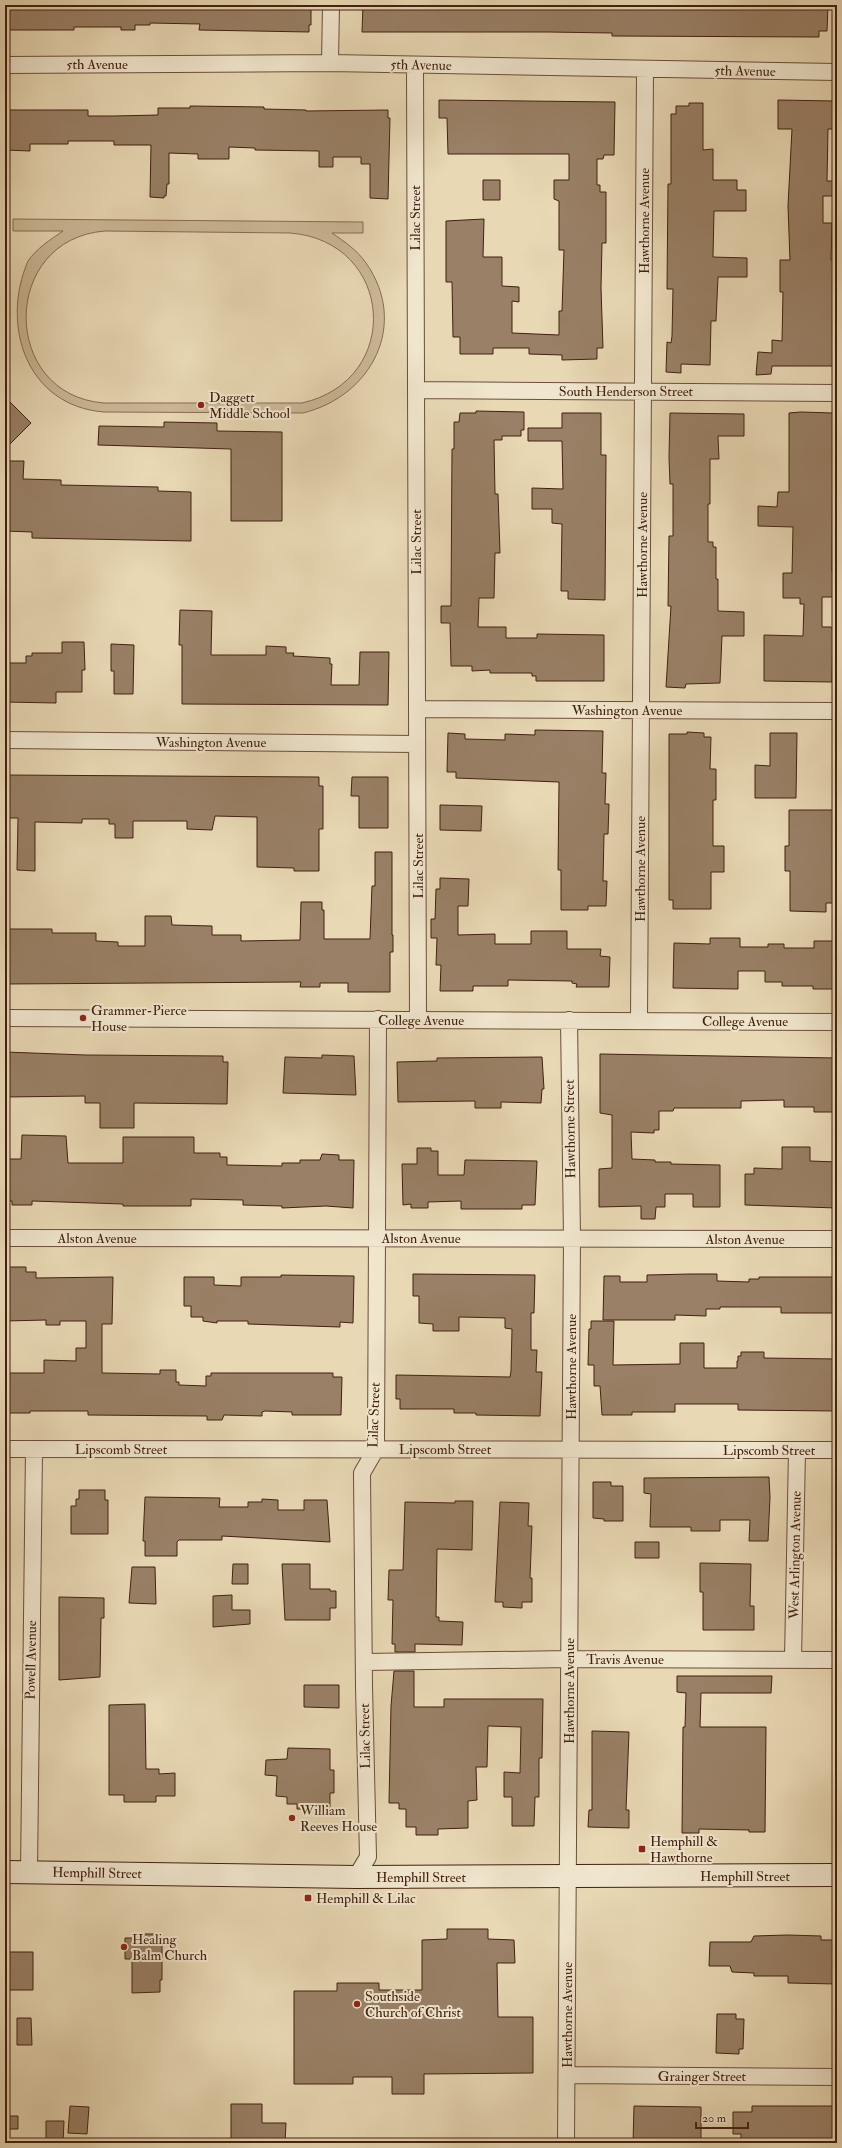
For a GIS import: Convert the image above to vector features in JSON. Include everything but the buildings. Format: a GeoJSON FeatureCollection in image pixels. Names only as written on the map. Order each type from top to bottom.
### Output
{"type":"FeatureCollection","features":[{"type":"Feature","properties":{"kind":"main road","name":"Hemphill Street"},"geometry":{"type":"LineString","coordinates":[[5,1872],[356,1877],[837,1875]]}},
{"type":"Feature","properties":{"kind":"street"},"geometry":{"type":"LineString","coordinates":[[330,63],[331,5]]}},
{"type":"Feature","properties":{"kind":"street","name":"5th Avenue"},"geometry":{"type":"LineString","coordinates":[[5,64],[330,63],[837,72]]}},
{"type":"Feature","properties":{"kind":"street","name":"Lilac Street"},"geometry":{"type":"LineString","coordinates":[[414,65],[418,1020]]}},
{"type":"Feature","properties":{"kind":"street","name":"Hawthorne Avenue"},"geometry":{"type":"LineString","coordinates":[[639,1021],[645,69]]}},
{"type":"Feature","properties":{"kind":"street","name":"South Henderson Street"},"geometry":{"type":"LineString","coordinates":[[416,390],[837,393]]}},
{"type":"Feature","properties":{"kind":"street","name":"Washington Avenue"},"geometry":{"type":"LineString","coordinates":[[417,709],[837,711]]}},
{"type":"Feature","properties":{"kind":"street","name":"Washington Avenue"},"geometry":{"type":"LineString","coordinates":[[5,740],[417,744]]}},
{"type":"Feature","properties":{"kind":"street","name":"College Avenue"},"geometry":{"type":"LineString","coordinates":[[5,1018],[837,1022]]}},
{"type":"Feature","properties":{"kind":"street","name":"Lilac Street"},"geometry":{"type":"LineString","coordinates":[[356,1877],[368,1857],[362,1473],[376,1449],[378,1019]]}},
{"type":"Feature","properties":{"kind":"street","name":"Hawthorne Street"},"geometry":{"type":"LineString","coordinates":[[569,1020],[572,1238]]}},
{"type":"Feature","properties":{"kind":"street","name":"Alston Avenue"},"geometry":{"type":"LineString","coordinates":[[5,1238],[837,1239]]}},
{"type":"Feature","properties":{"kind":"street","name":"Hawthorne Avenue"},"geometry":{"type":"LineString","coordinates":[[566,2143],[572,1238]]}},
{"type":"Feature","properties":{"kind":"street","name":"Lipscomb Street"},"geometry":{"type":"LineString","coordinates":[[5,1449],[837,1450]]}},
{"type":"Feature","properties":{"kind":"street","name":"Powell Avenue"},"geometry":{"type":"LineString","coordinates":[[29,1872],[34,1449]]}},
{"type":"Feature","properties":{"kind":"street","name":"West Arlington Avenue"},"geometry":{"type":"LineString","coordinates":[[793,1660],[797,1450]]}},
{"type":"Feature","properties":{"kind":"street","name":"Travis Avenue"},"geometry":{"type":"LineString","coordinates":[[364,1662],[569,1659],[837,1660]]}},
{"type":"Feature","properties":{"kind":"street","name":"Grainger Street"},"geometry":{"type":"LineString","coordinates":[[567,2075],[837,2077]]}},
{"type":"Feature","properties":{"kind":"shaded area"},"geometry":{"type":"Polygon","coordinates":[[[13,219],[363,222],[363,233],[332,233],[359,254],[366,263],[378,286],[384,310],[383,333],[376,354],[365,374],[348,391],[327,404],[303,413],[104,412],[77,406],[56,395],[39,379],[27,359],[19,336],[17,311],[20,286],[28,261],[40,248],[63,231],[13,231],[13,219]],[[105,231],[71,240],[46,260],[31,287],[26,317],[31,347],[46,374],[70,394],[104,403],[302,403],[335,389],[358,368],[370,341],[373,312],[366,284],[350,260],[325,242],[290,233],[105,231]]]}},
{"type":"Feature","properties":{"kind":"place","name":"Daggett Middle School"},"geometry":{"type":"Point","coordinates":[201,405]}},
{"type":"Feature","properties":{"kind":"place","name":"Grammer-Pierce House"},"geometry":{"type":"Point","coordinates":[83,1018]}},
{"type":"Feature","properties":{"kind":"place","name":"William Reeves House"},"geometry":{"type":"Point","coordinates":[292,1818]}},
{"type":"Feature","properties":{"kind":"place","name":"Hemphill & Hawthorne"},"geometry":{"type":"Point","coordinates":[642,1849]}},
{"type":"Feature","properties":{"kind":"place","name":"Hemphill & Lilac"},"geometry":{"type":"Point","coordinates":[308,1898]}},
{"type":"Feature","properties":{"kind":"place","name":"Healing Balm Church"},"geometry":{"type":"Point","coordinates":[124,1947]}},
{"type":"Feature","properties":{"kind":"place","name":"Southside Church of Christ"},"geometry":{"type":"Point","coordinates":[357,2004]}}]}
